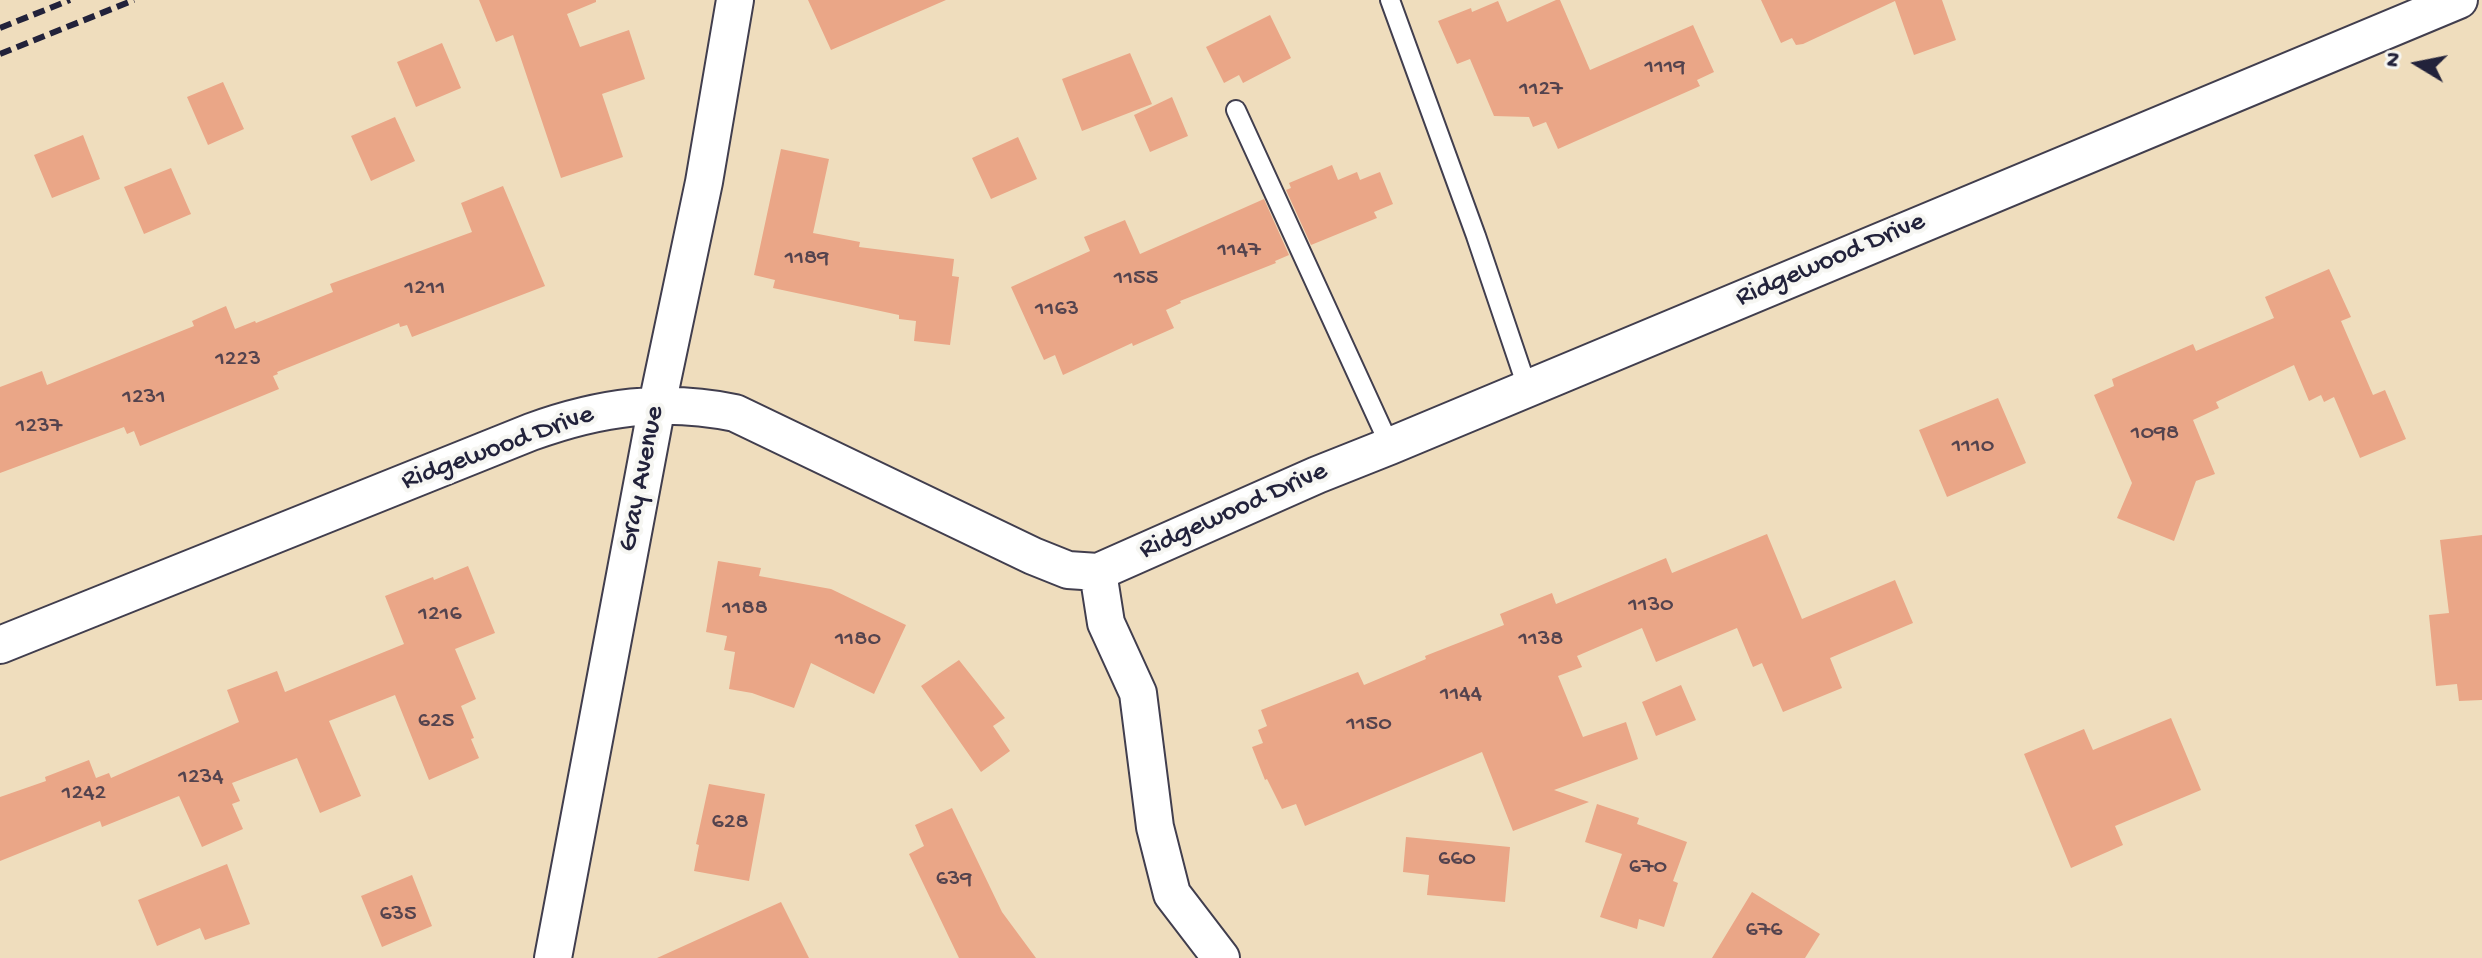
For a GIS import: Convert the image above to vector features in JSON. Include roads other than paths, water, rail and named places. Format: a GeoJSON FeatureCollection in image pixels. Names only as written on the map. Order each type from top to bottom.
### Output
{"type":"FeatureCollection","features":[{"type":"Feature","properties":{"kind":"street","name":"Gray Avenue"},"geometry":{"type":"LineString","coordinates":[[553,958],[657,405],[704,182],[735,0]]}},
{"type":"Feature","properties":{"kind":"street","name":"Ridgewood Drive"},"geometry":{"type":"LineString","coordinates":[[0,645],[572,417],[611,409],[657,405],[702,406],[735,413],[1033,556],[1068,570],[1098,572],[1317,475],[2459,0]]}},
{"type":"Feature","properties":{"kind":"street"},"geometry":{"type":"LineString","coordinates":[[1098,572],[1106,623],[1138,693],[1155,827],[1172,894],[1221,958]]}},
{"type":"Feature","properties":{"kind":"lane"},"geometry":{"type":"LineString","coordinates":[[1390,0],[1527,387]]}},
{"type":"Feature","properties":{"kind":"lane"},"geometry":{"type":"LineString","coordinates":[[1236,110],[1390,446]]}},
{"type":"Feature","properties":{"kind":"railway"},"geometry":{"type":"LineString","coordinates":[[0,28],[70,0]]}},
{"type":"Feature","properties":{"kind":"railway"},"geometry":{"type":"LineString","coordinates":[[0,54],[134,0]]}}]}
